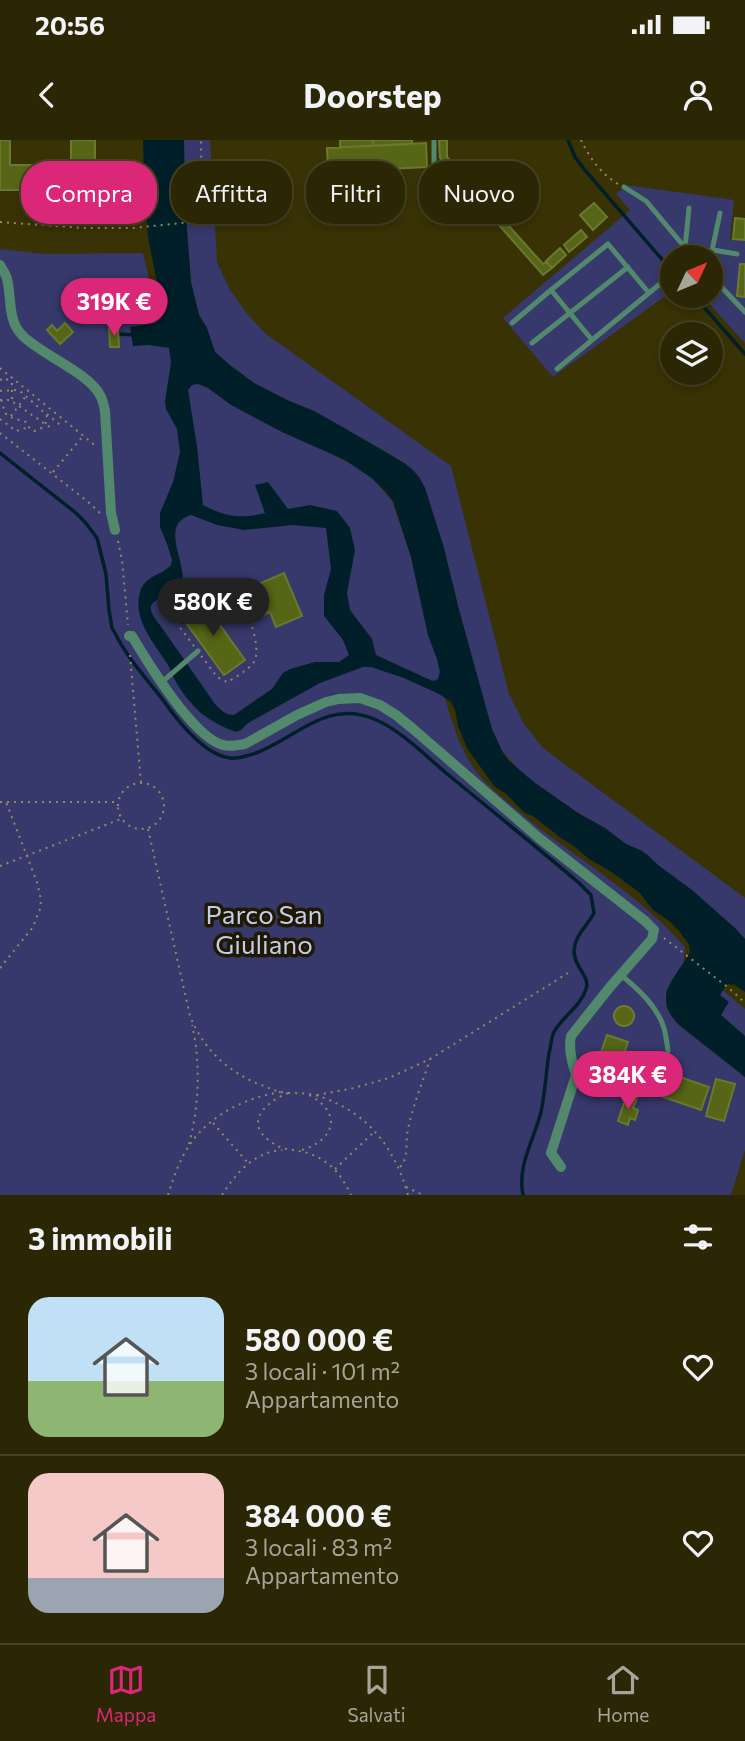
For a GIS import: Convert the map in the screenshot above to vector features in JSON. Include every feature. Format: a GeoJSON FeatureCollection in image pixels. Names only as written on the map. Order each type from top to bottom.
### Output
{"type":"FeatureCollection","features":[{"type":"Feature","properties":{"kind":"street"},"geometry":{"type":"LineString","coordinates":[[0,264],[7,279],[16,327],[23,336],[90,382],[100,395],[105,411],[114,530]]}},
{"type":"Feature","properties":{"kind":"street"},"geometry":{"type":"LineString","coordinates":[[129,636],[132,636],[143,655],[166,679],[192,722],[203,733],[223,745],[245,744],[326,702],[360,698],[380,705],[396,715],[539,838],[654,930],[652,939],[571,1036],[572,1064],[576,1075],[551,1153],[561,1167]]}},
{"type":"Feature","properties":{"kind":"lane"},"geometry":{"type":"LineString","coordinates":[[434,140],[434,161]]}},
{"type":"Feature","properties":{"kind":"lane"},"geometry":{"type":"LineString","coordinates":[[624,187],[646,201],[683,245]]}},
{"type":"Feature","properties":{"kind":"lane"},"geometry":{"type":"LineString","coordinates":[[685,245],[689,208]]}},
{"type":"Feature","properties":{"kind":"lane"},"geometry":{"type":"LineString","coordinates":[[713,245],[720,213]]}},
{"type":"Feature","properties":{"kind":"lane"},"geometry":{"type":"LineString","coordinates":[[512,323],[608,244],[649,293]]}},
{"type":"Feature","properties":{"kind":"lane"},"geometry":{"type":"LineString","coordinates":[[723,252],[737,254]]}},
{"type":"Feature","properties":{"kind":"lane"},"geometry":{"type":"LineString","coordinates":[[532,343],[628,267]]}},
{"type":"Feature","properties":{"kind":"lane"},"geometry":{"type":"LineString","coordinates":[[557,369],[660,284]]}},
{"type":"Feature","properties":{"kind":"lane"},"geometry":{"type":"LineString","coordinates":[[723,289],[745,312]]}},
{"type":"Feature","properties":{"kind":"lane"},"geometry":{"type":"LineString","coordinates":[[551,290],[592,340]]}},
{"type":"Feature","properties":{"kind":"lane"},"geometry":{"type":"LineString","coordinates":[[166,679],[198,651]]}},
{"type":"Feature","properties":{"kind":"lane"},"geometry":{"type":"LineString","coordinates":[[621,975],[642,993],[653,1009],[663,1026],[668,1051]]}},
{"type":"Feature","properties":{"kind":"path"},"geometry":{"type":"LineString","coordinates":[[0,222],[83,228],[202,221],[201,140]]}},
{"type":"Feature","properties":{"kind":"path"},"geometry":{"type":"LineString","coordinates":[[581,140],[601,170],[624,187]]}},
{"type":"Feature","properties":{"kind":"path"},"geometry":{"type":"LineString","coordinates":[[0,368],[107,454]]}},
{"type":"Feature","properties":{"kind":"path"},"geometry":{"type":"LineString","coordinates":[[0,380],[5,378],[10,381],[13,390],[11,401]]}},
{"type":"Feature","properties":{"kind":"path"},"geometry":{"type":"LineString","coordinates":[[46,414],[46,424],[37,431],[32,430],[24,420],[5,413],[0,393],[18,390],[61,425]]}},
{"type":"Feature","properties":{"kind":"path"},"geometry":{"type":"LineString","coordinates":[[10,417],[26,396]]}},
{"type":"Feature","properties":{"kind":"path"},"geometry":{"type":"LineString","coordinates":[[1,400],[11,401],[54,430]]}},
{"type":"Feature","properties":{"kind":"path"},"geometry":{"type":"LineString","coordinates":[[0,419],[16,431],[29,428]]}},
{"type":"Feature","properties":{"kind":"path"},"geometry":{"type":"LineString","coordinates":[[0,433],[98,510],[114,530],[120,545],[129,636]]}},
{"type":"Feature","properties":{"kind":"path"},"geometry":{"type":"LineString","coordinates":[[52,473],[83,436]]}},
{"type":"Feature","properties":{"kind":"path"},"geometry":{"type":"LineString","coordinates":[[217,589],[226,590],[239,598],[248,614],[256,646],[255,660],[227,682],[217,677],[198,651],[173,618],[171,610],[185,597],[217,589]]}},
{"type":"Feature","properties":{"kind":"path"},"geometry":{"type":"LineString","coordinates":[[131,662],[141,783]]}},
{"type":"Feature","properties":{"kind":"path"},"geometry":{"type":"LineString","coordinates":[[135,784],[147,784],[159,791],[164,803],[163,816],[148,829],[136,829],[122,819],[119,802],[124,791],[135,784]]}},
{"type":"Feature","properties":{"kind":"path"},"geometry":{"type":"LineString","coordinates":[[0,802],[119,802]]}},
{"type":"Feature","properties":{"kind":"path"},"geometry":{"type":"LineString","coordinates":[[0,968],[33,927],[40,909],[40,891],[6,802]]}},
{"type":"Feature","properties":{"kind":"path"},"geometry":{"type":"LineString","coordinates":[[0,866],[122,819]]}},
{"type":"Feature","properties":{"kind":"path"},"geometry":{"type":"LineString","coordinates":[[148,829],[195,1041],[197,1089],[192,1133],[187,1149]]}},
{"type":"Feature","properties":{"kind":"path"},"geometry":{"type":"LineString","coordinates":[[654,930],[745,1003]]}},
{"type":"Feature","properties":{"kind":"path"},"geometry":{"type":"LineString","coordinates":[[317,1095],[389,1078],[430,1059],[568,973]]}},
{"type":"Feature","properties":{"kind":"path"},"geometry":{"type":"LineString","coordinates":[[190,1016],[202,1040],[225,1065],[254,1082],[282,1092]]}},
{"type":"Feature","properties":{"kind":"path"},"geometry":{"type":"LineString","coordinates":[[400,1168],[404,1164],[410,1122],[430,1059]]}},
{"type":"Feature","properties":{"kind":"path"},"geometry":{"type":"LineString","coordinates":[[168,1195],[187,1149],[212,1122],[240,1105],[282,1092],[317,1095],[352,1112],[375,1131],[389,1148],[400,1168],[408,1195]]}},
{"type":"Feature","properties":{"kind":"path"},"geometry":{"type":"LineString","coordinates":[[290,1150],[279,1147],[268,1139],[257,1120],[266,1105],[292,1092]]}},
{"type":"Feature","properties":{"kind":"path"},"geometry":{"type":"LineString","coordinates":[[222,1195],[233,1178],[248,1163],[278,1150],[311,1147],[323,1140],[330,1129],[331,1121],[327,1110],[310,1096],[299,1092]]}},
{"type":"Feature","properties":{"kind":"path"},"geometry":{"type":"LineString","coordinates":[[212,1122],[248,1163]]}},
{"type":"Feature","properties":{"kind":"path"},"geometry":{"type":"LineString","coordinates":[[335,1170],[375,1131]]}},
{"type":"Feature","properties":{"kind":"path"},"geometry":{"type":"LineString","coordinates":[[297,1150],[317,1157],[335,1170],[351,1195]]}},
{"type":"Feature","properties":{"kind":"path"},"geometry":{"type":"LineString","coordinates":[[406,1187],[423,1195]]}},
{"type":"Feature","properties":{"kind":"green space"},"geometry":{"type":"Polygon","coordinates":[[[184,140],[210,140],[211,161],[184,161],[184,140]]]}},
{"type":"Feature","properties":{"kind":"green space"},"geometry":{"type":"Polygon","coordinates":[[[626,185],[734,200],[730,239],[745,241],[745,343],[713,308],[723,308],[723,245],[660,245],[660,300],[553,377],[503,318],[630,210],[616,194],[626,185]]]}},
{"type":"Feature","properties":{"kind":"green space"},"geometry":{"type":"Polygon","coordinates":[[[187,224],[215,224],[217,262],[230,290],[266,334],[451,466],[509,694],[524,724],[543,748],[745,898],[745,939],[642,851],[626,844],[535,783],[502,751],[482,698],[444,548],[419,477],[388,453],[314,411],[254,383],[231,366],[215,352],[207,328],[199,315],[191,282],[187,224]]]}},
{"type":"Feature","properties":{"kind":"green space","name":"Parco San Giuliano"},"geometry":{"type":"Polygon","coordinates":[[[0,249],[44,254],[143,253],[156,311],[197,370],[249,414],[360,469],[373,479],[392,501],[411,557],[449,712],[461,746],[473,767],[503,798],[648,910],[685,947],[683,966],[666,991],[666,1007],[679,1025],[745,1077],[745,1150],[731,1195],[0,1195],[0,249]]]}},
{"type":"Feature","properties":{"kind":"green space"},"geometry":{"type":"Polygon","coordinates":[[[723,990],[745,1009],[745,1036],[720,1015],[720,995],[723,990]]]}},
{"type":"Feature","properties":{"kind":"water"},"geometry":{"type":"Polygon","coordinates":[[[143,140],[184,140],[184,161],[171,161],[171,224],[187,224],[191,282],[199,315],[207,328],[215,352],[254,383],[346,429],[404,463],[419,477],[444,548],[492,729],[509,761],[578,813],[649,856],[692,890],[745,939],[745,992],[735,985],[727,984],[720,995],[729,1002],[721,1015],[745,1036],[745,1077],[679,1025],[671,1015],[666,996],[668,988],[690,952],[689,945],[679,931],[653,910],[640,893],[589,859],[533,816],[525,813],[494,786],[467,748],[451,702],[404,678],[363,667],[320,683],[236,732],[202,714],[180,689],[146,631],[138,602],[142,586],[171,565],[172,560],[160,527],[160,513],[173,482],[180,452],[177,429],[166,409],[165,401],[171,363],[169,348],[133,346],[130,327],[156,323],[163,313],[147,224],[157,224],[157,161],[143,161],[143,140]],[[198,384],[192,385],[188,390],[203,505],[233,516],[265,513],[255,485],[268,482],[288,509],[310,505],[337,511],[350,528],[355,550],[347,593],[350,610],[372,639],[376,655],[428,679],[438,679],[440,672],[437,659],[428,635],[411,557],[393,501],[373,479],[345,460],[282,432],[231,405],[198,384]],[[191,515],[181,520],[175,536],[183,577],[182,586],[156,600],[151,608],[153,615],[215,704],[221,710],[234,715],[272,689],[283,673],[290,669],[315,662],[339,662],[349,655],[343,640],[324,616],[324,595],[331,569],[326,528],[293,525],[244,530],[217,525],[191,515]]]}},
{"type":"Feature","properties":{"kind":"building"},"geometry":{"type":"Polygon","coordinates":[[[0,140],[10,140],[10,165],[21,165],[21,190],[0,190],[0,140]]]}},
{"type":"Feature","properties":{"kind":"building"},"geometry":{"type":"Polygon","coordinates":[[[71,140],[95,140],[95,161],[71,161],[71,140]]]}},
{"type":"Feature","properties":{"kind":"building"},"geometry":{"type":"Polygon","coordinates":[[[340,140],[373,140],[373,146],[340,147],[340,140]]]}},
{"type":"Feature","properties":{"kind":"building"},"geometry":{"type":"Polygon","coordinates":[[[373,140],[412,140],[412,144],[373,146],[373,140]]]}},
{"type":"Feature","properties":{"kind":"building"},"geometry":{"type":"Polygon","coordinates":[[[439,140],[447,140],[447,157],[451,161],[443,161],[439,140]]]}},
{"type":"Feature","properties":{"kind":"building"},"geometry":{"type":"Polygon","coordinates":[[[426,143],[427,161],[419,161],[419,167],[405,168],[405,161],[328,161],[327,148],[426,143]]]}},
{"type":"Feature","properties":{"kind":"building"},"geometry":{"type":"Polygon","coordinates":[[[594,203],[607,217],[593,230],[580,215],[594,203]]]}},
{"type":"Feature","properties":{"kind":"building"},"geometry":{"type":"Polygon","coordinates":[[[735,218],[745,219],[745,240],[733,239],[735,218]]]}},
{"type":"Feature","properties":{"kind":"building"},"geometry":{"type":"Polygon","coordinates":[[[498,224],[507,224],[543,264],[546,262],[552,268],[543,275],[498,224]]]}},
{"type":"Feature","properties":{"kind":"building"},"geometry":{"type":"Polygon","coordinates":[[[581,230],[587,237],[569,252],[564,245],[581,230]]]}},
{"type":"Feature","properties":{"kind":"building"},"geometry":{"type":"Polygon","coordinates":[[[560,248],[566,255],[552,268],[546,261],[560,248]]]}},
{"type":"Feature","properties":{"kind":"building"},"geometry":{"type":"Polygon","coordinates":[[[740,264],[745,264],[745,297],[737,296],[740,264]]]}},
{"type":"Feature","properties":{"kind":"building"},"geometry":{"type":"Polygon","coordinates":[[[65,323],[73,332],[60,344],[47,330],[52,325],[57,331],[65,323]]]}},
{"type":"Feature","properties":{"kind":"building"},"geometry":{"type":"Polygon","coordinates":[[[118,328],[119,347],[110,347],[109,329],[118,328]]]}},
{"type":"Feature","properties":{"kind":"building"},"geometry":{"type":"Polygon","coordinates":[[[284,573],[302,616],[276,627],[270,612],[259,617],[247,589],[284,573]]]}},
{"type":"Feature","properties":{"kind":"building"},"geometry":{"type":"Polygon","coordinates":[[[202,600],[245,660],[224,675],[181,616],[202,600]]]}},
{"type":"Feature","properties":{"kind":"building"},"geometry":{"type":"Polygon","coordinates":[[[624,1006],[631,1009],[634,1016],[631,1023],[624,1026],[617,1023],[614,1016],[617,1009],[624,1006]]]}},
{"type":"Feature","properties":{"kind":"building"},"geometry":{"type":"Polygon","coordinates":[[[607,1035],[628,1042],[619,1068],[598,1061],[607,1035]]]}},
{"type":"Feature","properties":{"kind":"building"},"geometry":{"type":"Polygon","coordinates":[[[671,1074],[709,1087],[701,1110],[663,1097],[671,1074]]]}},
{"type":"Feature","properties":{"kind":"building"},"geometry":{"type":"Polygon","coordinates":[[[716,1079],[735,1084],[724,1121],[706,1116],[716,1079]]]}},
{"type":"Feature","properties":{"kind":"building"},"geometry":{"type":"Polygon","coordinates":[[[631,1096],[637,1098],[633,1108],[638,1110],[635,1120],[630,1118],[628,1125],[618,1121],[625,1100],[629,1102],[631,1096]]]}},
{"type":"Feature","properties":{"kind":"waterway"},"geometry":{"type":"LineString","coordinates":[[568,140],[584,169],[660,257]]}},
{"type":"Feature","properties":{"kind":"waterway"},"geometry":{"type":"LineString","coordinates":[[705,308],[745,354]]}},
{"type":"Feature","properties":{"kind":"waterway"},"geometry":{"type":"LineString","coordinates":[[116,334],[136,335]]}},
{"type":"Feature","properties":{"kind":"waterway"},"geometry":{"type":"LineString","coordinates":[[0,453],[76,513],[97,538],[106,574],[112,628],[138,669],[183,726],[201,744],[220,755],[240,758],[271,746],[327,717],[357,714],[374,719],[412,743],[591,895],[594,913],[579,935],[574,950],[587,985],[580,1001],[557,1027],[552,1037],[541,1112],[522,1173],[523,1195]]}}]}
